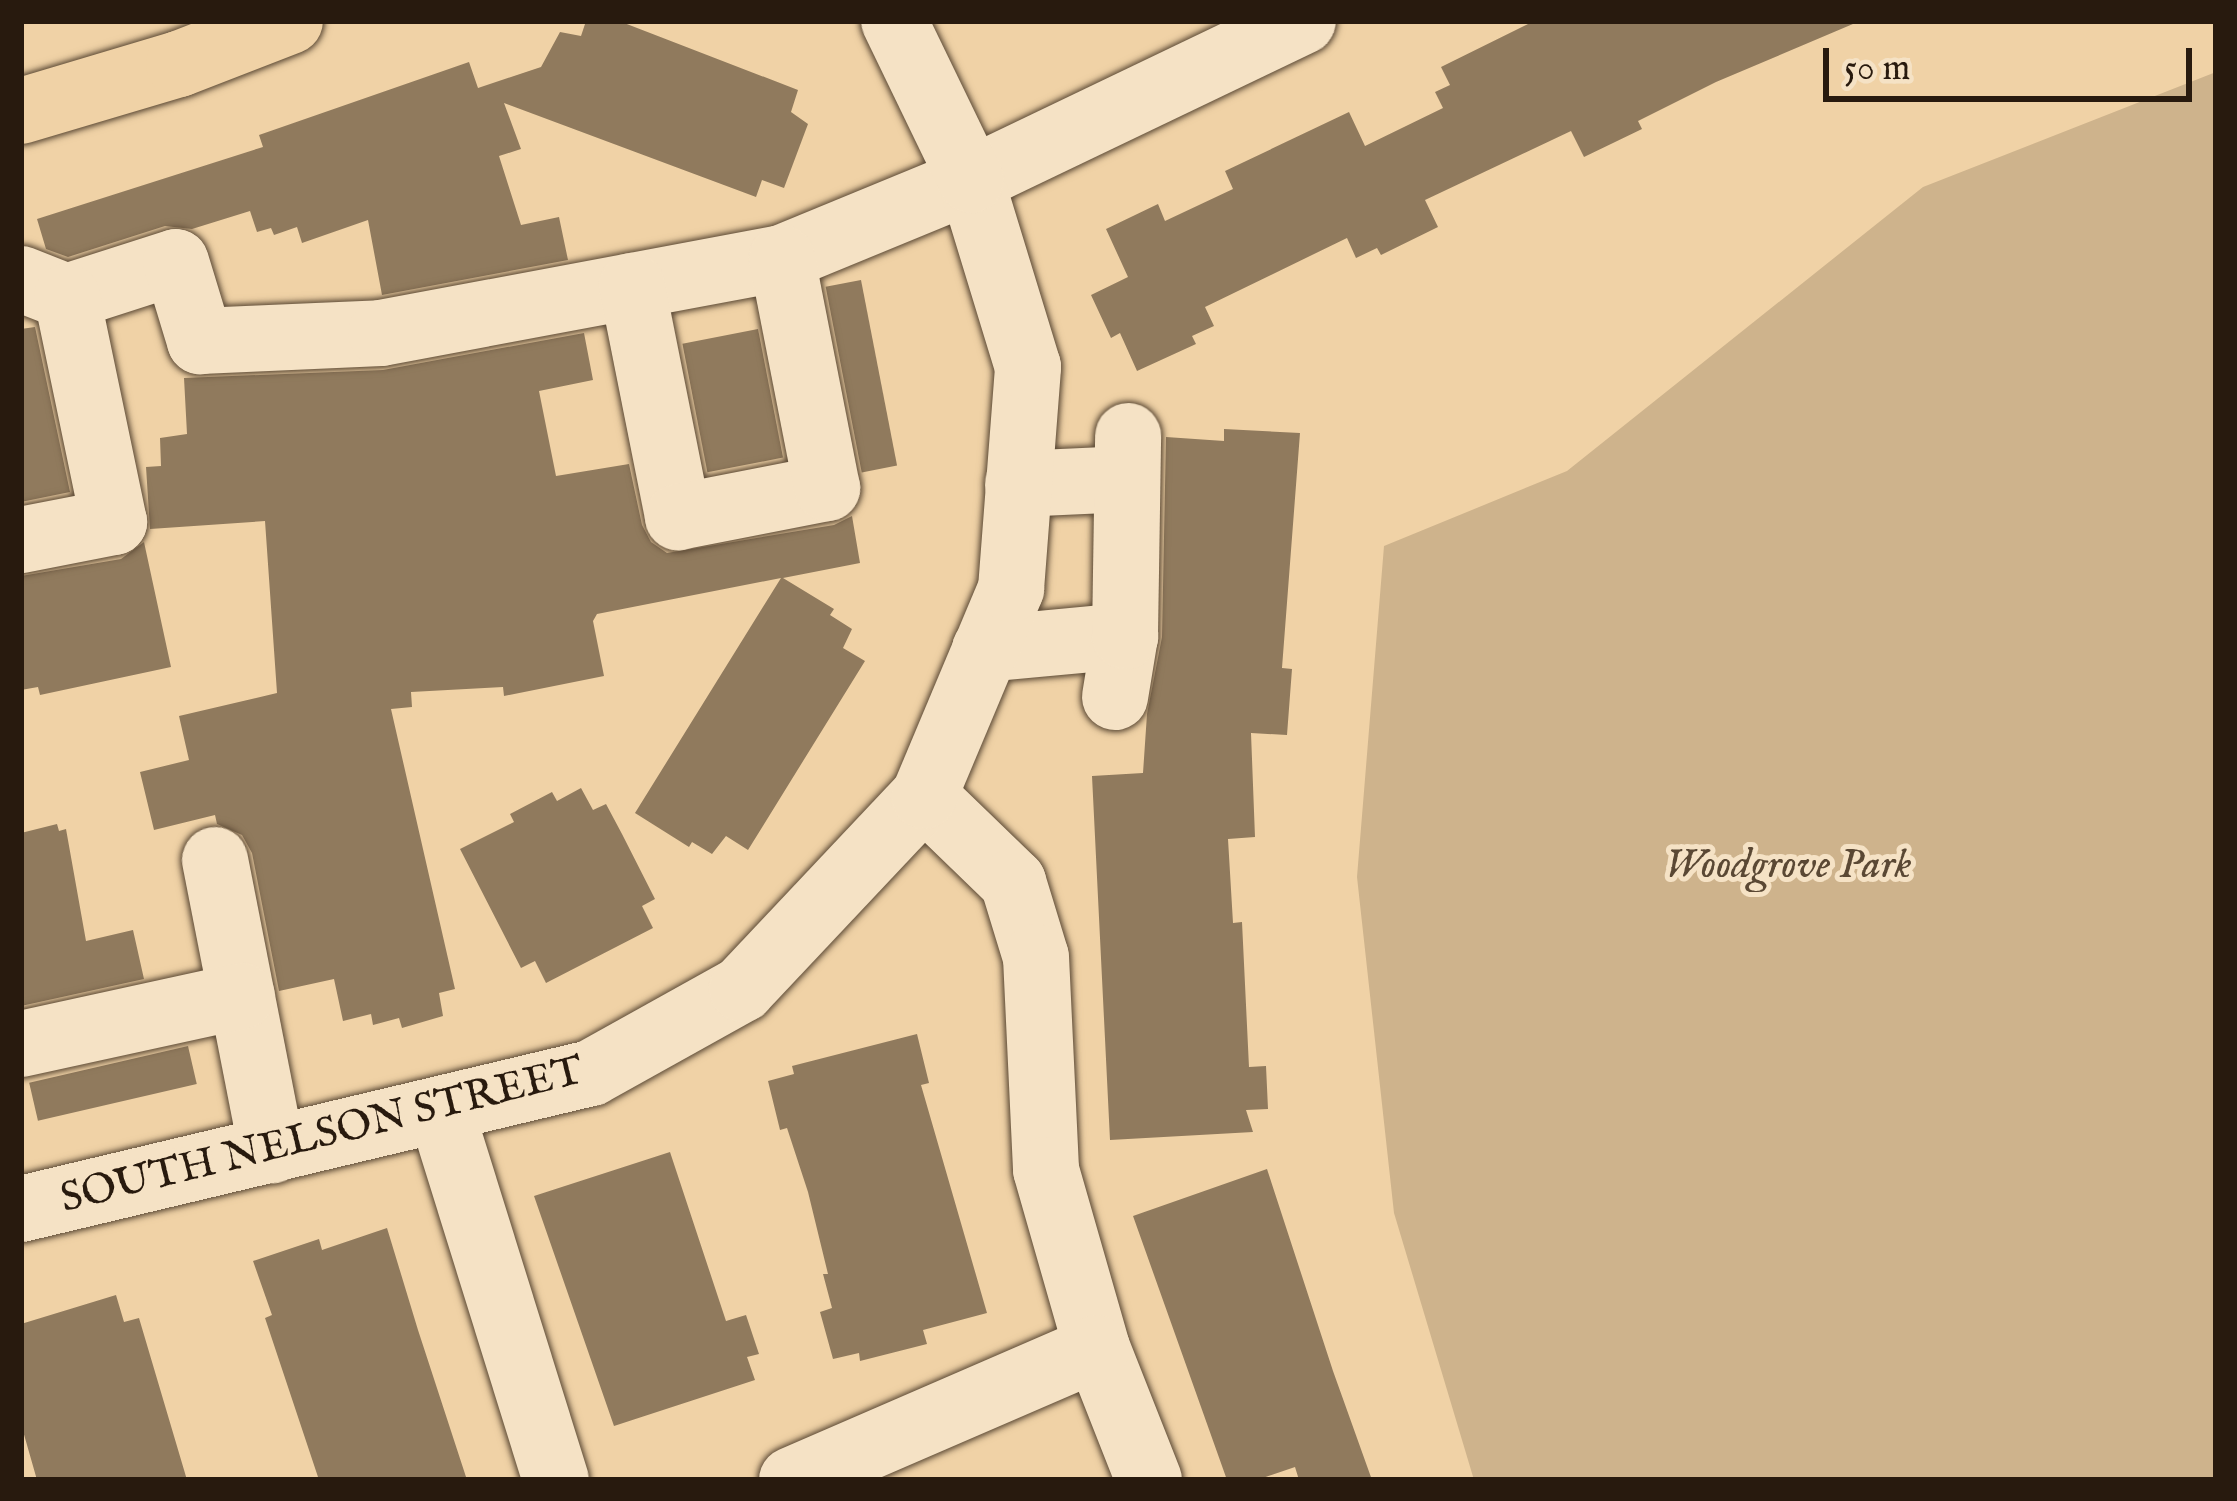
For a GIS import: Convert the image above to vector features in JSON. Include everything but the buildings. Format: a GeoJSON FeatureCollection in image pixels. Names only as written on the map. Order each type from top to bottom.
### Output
{"type":"FeatureCollection","features":[{"type":"Feature","properties":{"kind":"main road"},"geometry":{"type":"LineString","coordinates":[[21,111],[179,64],[290,21]]}},
{"type":"Feature","properties":{"kind":"street","name":"SOUTH NELSON STREET"},"geometry":{"type":"LineString","coordinates":[[21,1209],[591,1073],[742,989],[924,796],[1011,589],[1028,367],[971,179],[894,21]]}},
{"type":"Feature","properties":{"kind":"street"},"geometry":{"type":"LineString","coordinates":[[21,541],[114,522],[44,288],[176,262],[200,341],[382,333],[782,257],[971,179],[1303,21]]}},
{"type":"Feature","properties":{"kind":"street"},"geometry":{"type":"LineString","coordinates":[[632,286],[678,517],[700,513],[827,488],[782,257]]}},
{"type":"Feature","properties":{"kind":"street"},"geometry":{"type":"LineString","coordinates":[[985,649],[1120,667],[1128,457],[1018,484]]}},
{"type":"Feature","properties":{"kind":"street"},"geometry":{"type":"LineString","coordinates":[[924,796],[1013,882],[1036,957],[1046,1170],[1097,1348],[1149,1480]]}},
{"type":"Feature","properties":{"kind":"street"},"geometry":{"type":"LineString","coordinates":[[215,860],[272,1150]]}},
{"type":"Feature","properties":{"kind":"street"},"geometry":{"type":"LineString","coordinates":[[21,1045],[242,996]]}},
{"type":"Feature","properties":{"kind":"street"},"geometry":{"type":"LineString","coordinates":[[441,1111],[556,1480]]}},
{"type":"Feature","properties":{"kind":"street"},"geometry":{"type":"LineString","coordinates":[[791,1480],[1097,1348]]}},
{"type":"Feature","properties":{"kind":"green space","name":"Woodgrove Park"},"geometry":{"type":"Polygon","coordinates":[[[2216,72],[2216,1480],[1474,1480],[1394,1213],[1357,877],[1384,546],[1567,471],[1923,187],[2216,72]]]}}]}
